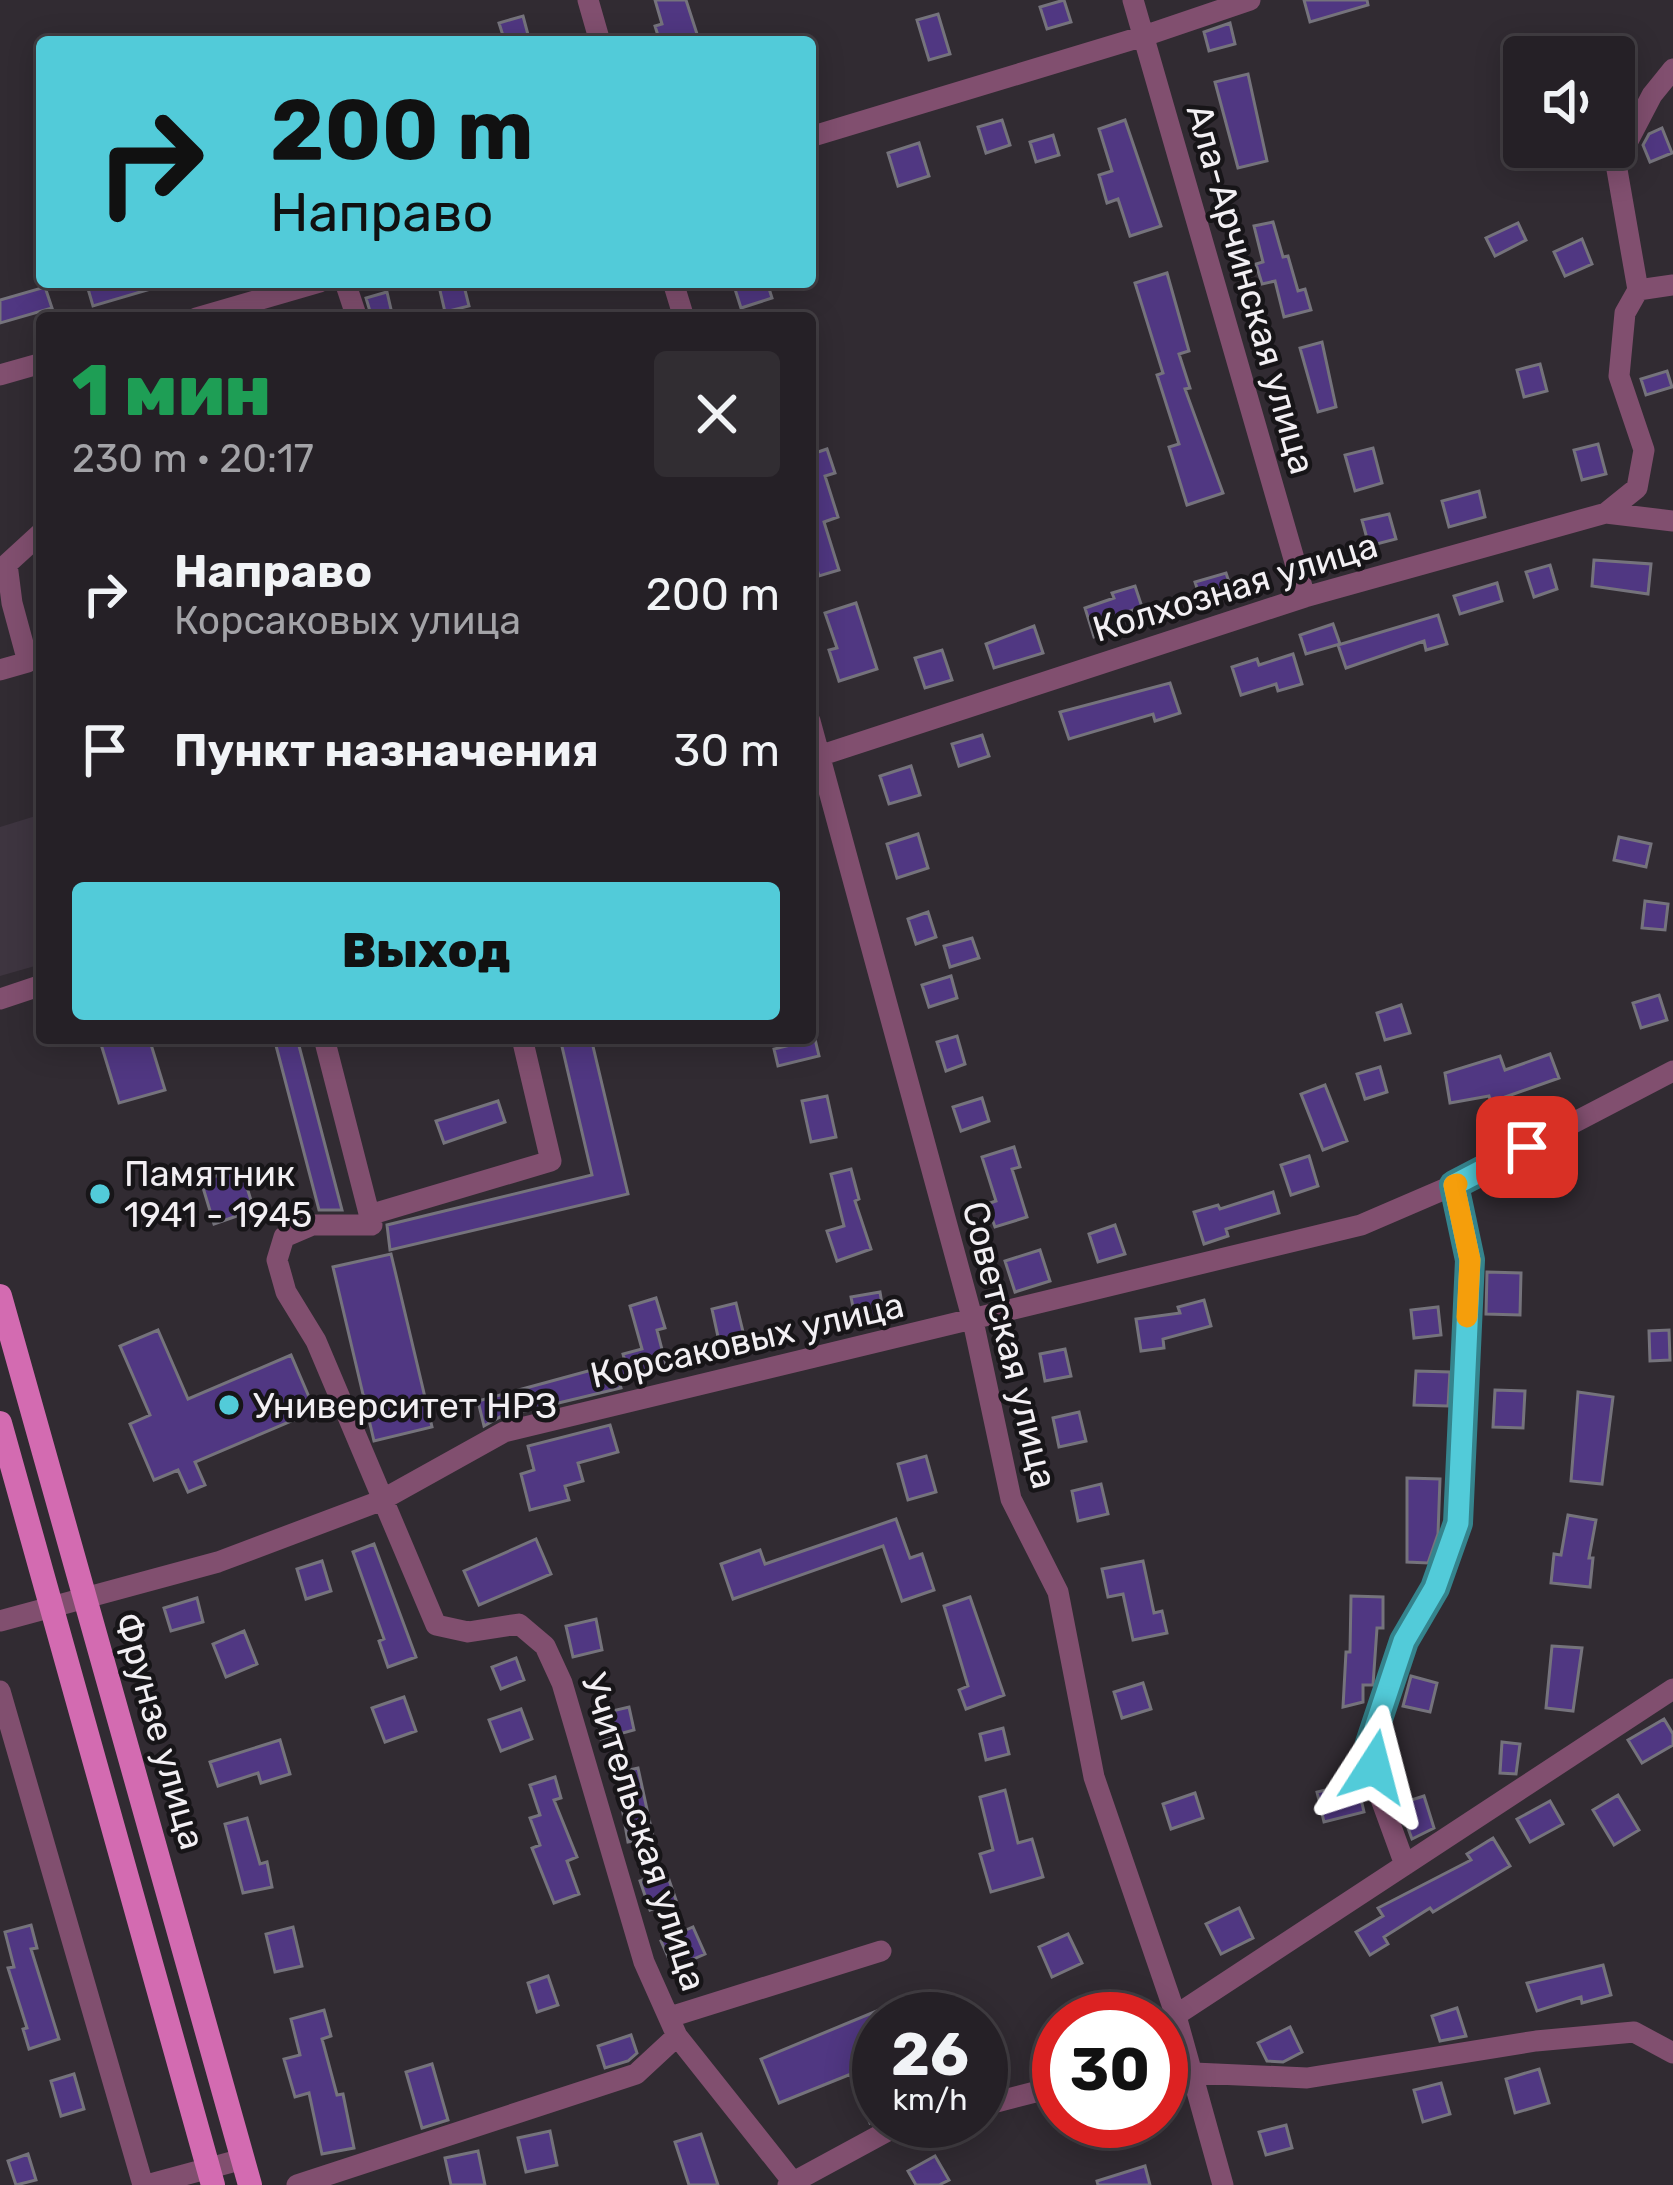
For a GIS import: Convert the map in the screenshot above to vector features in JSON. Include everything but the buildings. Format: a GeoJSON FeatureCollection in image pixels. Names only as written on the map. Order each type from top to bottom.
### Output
{"type":"FeatureCollection","features":[{"type":"Feature","properties":{"kind":"main road","name":"Фрунзе улица"},"geometry":{"type":"LineString","coordinates":[[0,1296],[250,2185]]}},
{"type":"Feature","properties":{"kind":"main road","name":"Фрунзе улица"},"geometry":{"type":"LineString","coordinates":[[0,1423],[210,2177]]}},
{"type":"Feature","properties":{"kind":"street"},"geometry":{"type":"LineString","coordinates":[[588,0],[598,36]]}},
{"type":"Feature","properties":{"kind":"street","name":"Ала-Арчинская улица"},"geometry":{"type":"LineString","coordinates":[[1133,0],[1305,596]]}},
{"type":"Feature","properties":{"kind":"street"},"geometry":{"type":"LineString","coordinates":[[816,135],[1144,37],[1250,0]]}},
{"type":"Feature","properties":{"kind":"street"},"geometry":{"type":"LineString","coordinates":[[1606,513],[1637,488],[1644,450],[1619,376],[1625,313],[1638,290],[1616,164],[1652,95],[1673,69]]}},
{"type":"Feature","properties":{"kind":"street"},"geometry":{"type":"LineString","coordinates":[[1638,290],[1673,285]]}},
{"type":"Feature","properties":{"kind":"street"},"geometry":{"type":"LineString","coordinates":[[217,312],[299,288]]}},
{"type":"Feature","properties":{"kind":"street"},"geometry":{"type":"LineString","coordinates":[[0,375],[36,365]]}},
{"type":"Feature","properties":{"kind":"street","name":"Колхозная улица"},"geometry":{"type":"LineString","coordinates":[[821,754],[1305,596],[1606,513],[1673,521]]}},
{"type":"Feature","properties":{"kind":"street"},"geometry":{"type":"LineString","coordinates":[[0,670],[28,662],[12,603],[8,564],[36,538]]}},
{"type":"Feature","properties":{"kind":"street","name":"Советская улица"},"geometry":{"type":"LineString","coordinates":[[816,739],[973,1321],[1011,1499],[1058,1592],[1094,1777],[1160,1992]]}},
{"type":"Feature","properties":{"kind":"street"},"geometry":{"type":"LineString","coordinates":[[0,999],[36,987]]}},
{"type":"Feature","properties":{"kind":"street"},"geometry":{"type":"LineString","coordinates":[[326,1044],[369,1215],[551,1161],[523,1044]]}},
{"type":"Feature","properties":{"kind":"street","name":"Корсаковых улица"},"geometry":{"type":"LineString","coordinates":[[0,1621],[218,1562],[380,1501],[504,1432],[1361,1225],[1454,1185],[1673,1070]]}},
{"type":"Feature","properties":{"kind":"street"},"geometry":{"type":"LineString","coordinates":[[1405,1865],[1378,1791],[1370,1743],[1404,1641],[1435,1588],[1458,1523],[1470,1260],[1454,1185]]}},
{"type":"Feature","properties":{"kind":"street","name":"Учительская улица"},"geometry":{"type":"LineString","coordinates":[[369,1215],[372,1226],[312,1225],[284,1238],[277,1260],[286,1292],[316,1341],[436,1625],[468,1632],[519,1624],[545,1646],[562,1683],[644,1962],[673,2026],[790,2183]]}},
{"type":"Feature","properties":{"kind":"street"},"geometry":{"type":"LineString","coordinates":[[1188,2008],[1673,1689]]}},
{"type":"Feature","properties":{"kind":"street"},"geometry":{"type":"LineString","coordinates":[[0,1691],[145,2185],[210,2177],[243,2159]]}},
{"type":"Feature","properties":{"kind":"street"},"geometry":{"type":"LineString","coordinates":[[673,2026],[881,1951]]}},
{"type":"Feature","properties":{"kind":"street","name":"Учительская улица"},"geometry":{"type":"LineString","coordinates":[[297,2185],[636,2074],[673,2026]]}},
{"type":"Feature","properties":{"kind":"street"},"geometry":{"type":"LineString","coordinates":[[1194,2072],[1307,2078],[1536,2041],[1634,2032],[1673,2053]]}},
{"type":"Feature","properties":{"kind":"street","name":"Советская улица"},"geometry":{"type":"LineString","coordinates":[[1188,2060],[1223,2185]]}},
{"type":"Feature","properties":{"kind":"street"},"geometry":{"type":"LineString","coordinates":[[790,2183],[855,2148]]}},
{"type":"Feature","properties":{"kind":"shaded area"},"geometry":{"type":"Polygon","coordinates":[[[36,816],[36,966],[0,976],[0,827],[36,816]]]}},
{"type":"Feature","properties":{"kind":"slow traffic"},"geometry":{"type":"LineString","coordinates":[[1457,1184],[1470,1260],[1467,1317]]}},
{"type":"Feature","properties":{"kind":"place","name":"Памятник 1941 - 1945"},"geometry":{"type":"Point","coordinates":[100,1194]}},
{"type":"Feature","properties":{"kind":"place","name":"Университет НРЗ"},"geometry":{"type":"Point","coordinates":[229,1405]}},
{"type":"Feature","properties":{"kind":"route"},"geometry":{"type":"LineString","coordinates":[[1374,1767],[1370,1743],[1404,1641],[1435,1588],[1458,1523],[1470,1260],[1454,1185],[1527,1147]]}}]}
